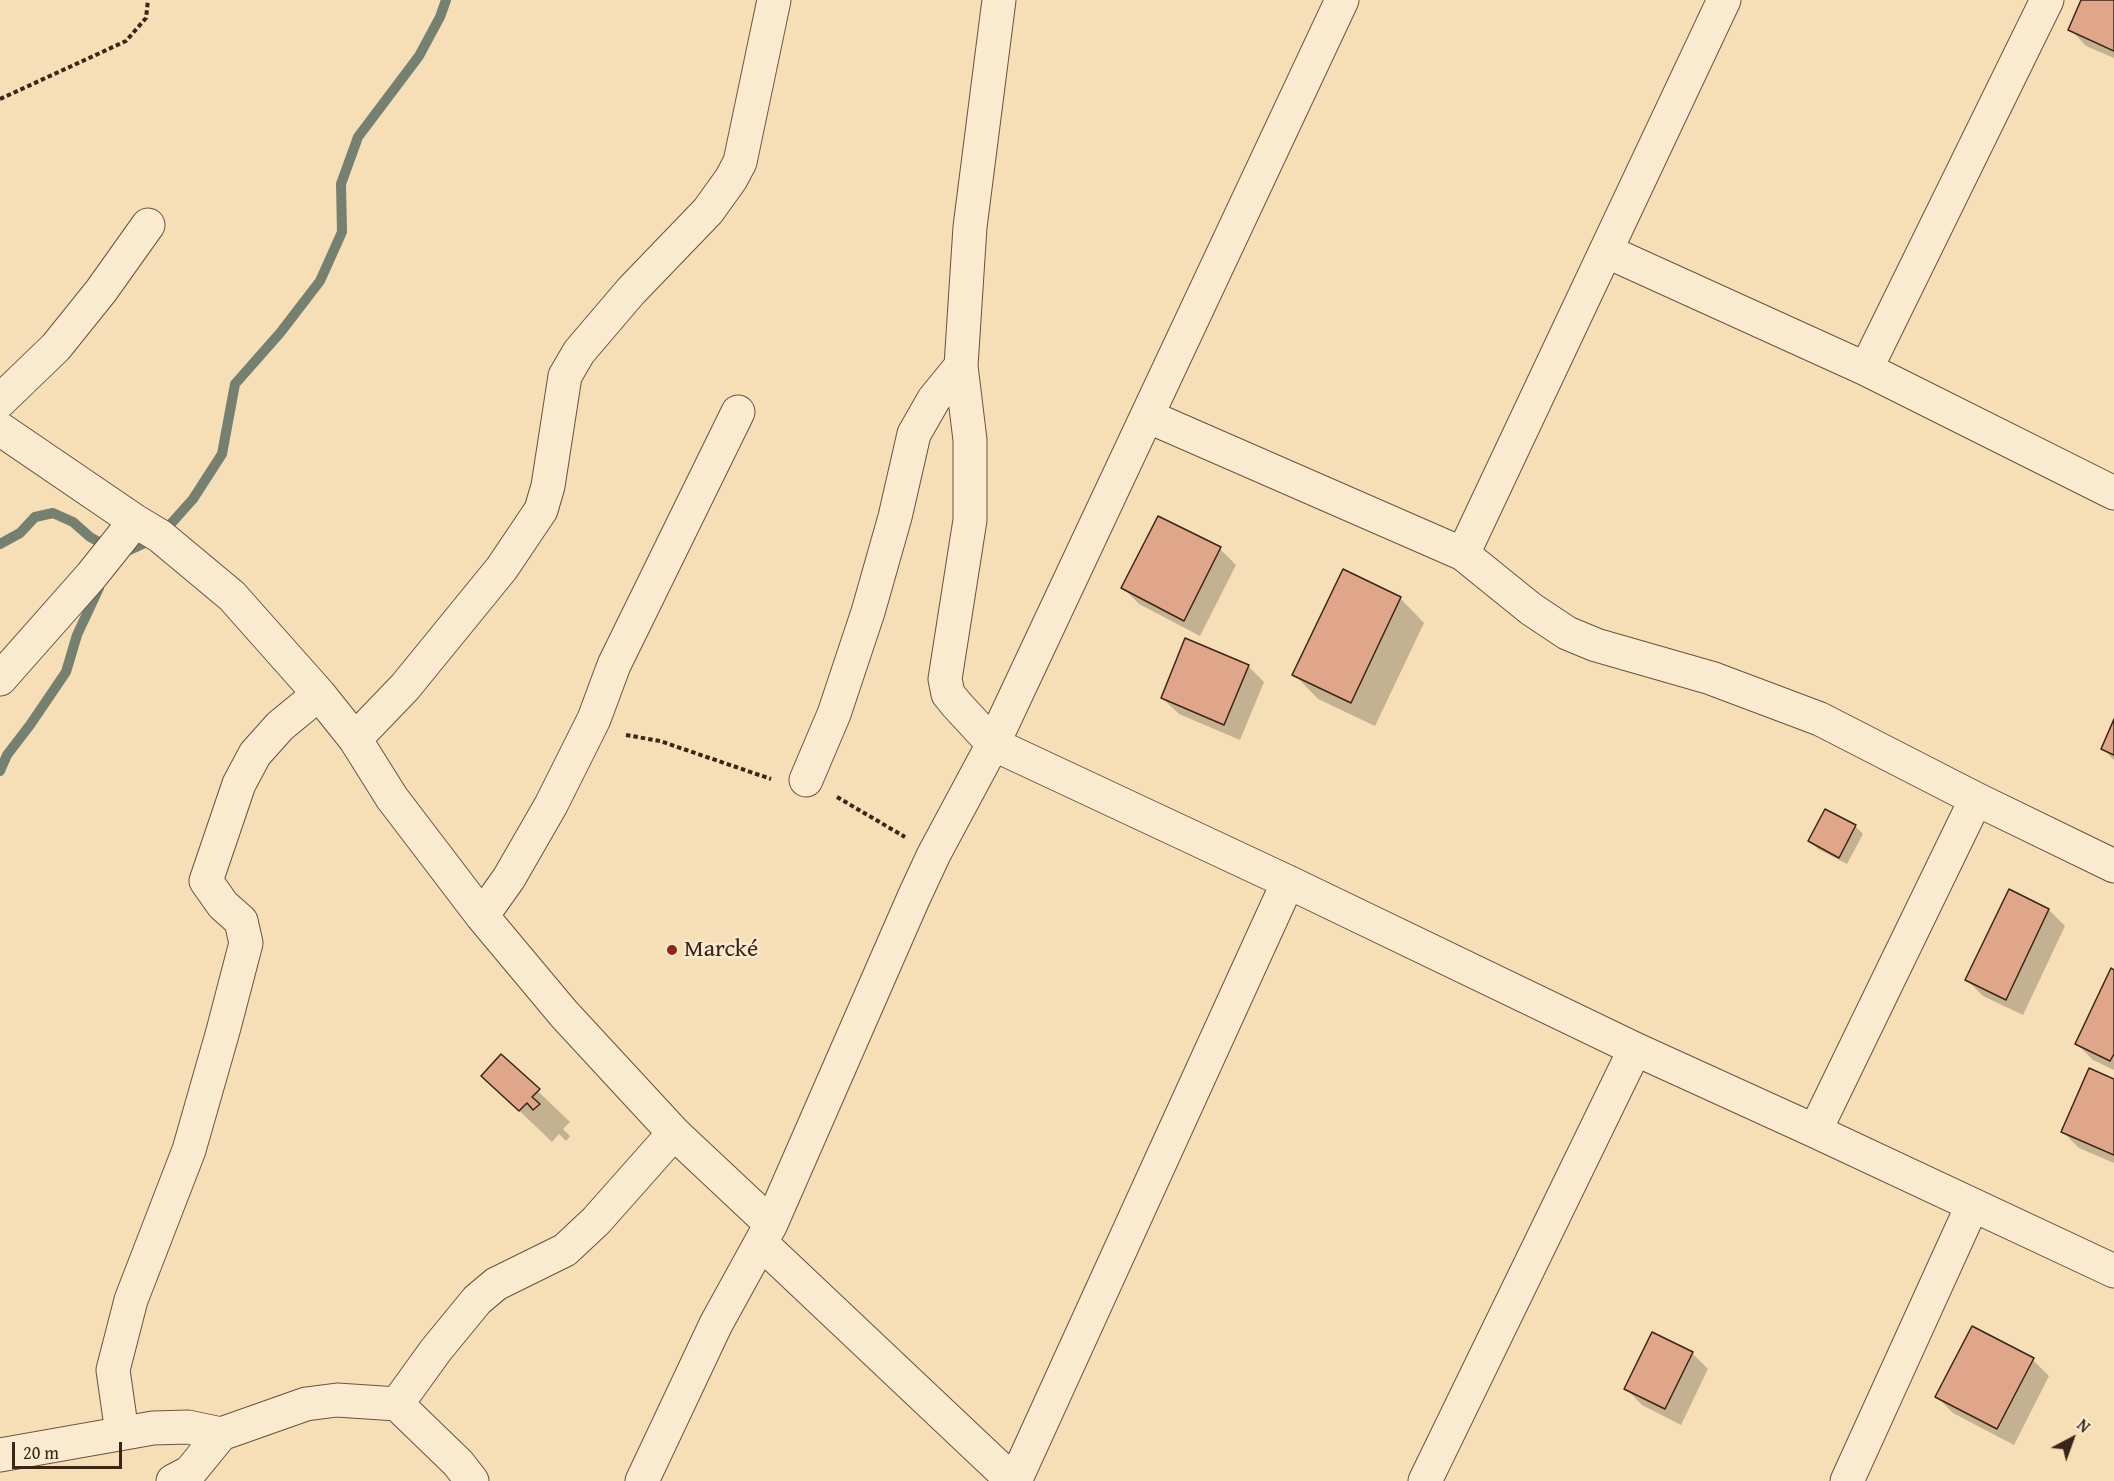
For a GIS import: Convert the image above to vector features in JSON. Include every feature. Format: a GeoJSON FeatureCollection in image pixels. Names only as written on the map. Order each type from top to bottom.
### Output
{"type":"FeatureCollection","features":[{"type":"Feature","properties":{"kind":"street"},"geometry":{"type":"LineString","coordinates":[[355,739],[405,687],[502,568],[540,510],[548,486],[565,376],[579,351],[631,291],[708,211],[731,179],[740,162],[774,0]]}},
{"type":"Feature","properties":{"kind":"street"},"geometry":{"type":"LineString","coordinates":[[999,0],[970,227],[961,366],[970,440],[970,520],[945,679],[948,694],[993,744],[1288,882],[1635,1049],[2114,1271]]}},
{"type":"Feature","properties":{"kind":"street"},"geometry":{"type":"LineString","coordinates":[[642,1481],[716,1324],[766,1234],[934,854],[993,744],[1342,0]]}},
{"type":"Feature","properties":{"kind":"street"},"geometry":{"type":"LineString","coordinates":[[1462,554],[1724,0]]}},
{"type":"Feature","properties":{"kind":"street"},"geometry":{"type":"LineString","coordinates":[[1866,369],[2047,0]]}},
{"type":"Feature","properties":{"kind":"street"},"geometry":{"type":"LineString","coordinates":[[0,401],[56,346],[101,291],[148,225]]}},
{"type":"Feature","properties":{"kind":"street"},"geometry":{"type":"LineString","coordinates":[[1606,251],[1866,369],[2112,488]]}},
{"type":"Feature","properties":{"kind":"street"},"geometry":{"type":"LineString","coordinates":[[806,780],[834,714],[868,612],[895,517],[914,434],[934,399],[961,366]]}},
{"type":"Feature","properties":{"kind":"street"},"geometry":{"type":"LineString","coordinates":[[482,916],[509,878],[551,805],[594,719],[614,664],[738,412]]}},
{"type":"Feature","properties":{"kind":"street"},"geometry":{"type":"LineString","coordinates":[[1147,416],[1462,554],[1531,609],[1567,633],[1596,645],[1711,678],[1820,719],[2114,866]]}},
{"type":"Feature","properties":{"kind":"street"},"geometry":{"type":"LineString","coordinates":[[0,429],[160,536],[232,596],[283,650],[355,739],[392,798],[482,916],[564,1014],[766,1234],[1014,1481],[1288,882]]}},
{"type":"Feature","properties":{"kind":"street"},"geometry":{"type":"LineString","coordinates":[[0,679],[91,576],[135,521]]}},
{"type":"Feature","properties":{"kind":"street"},"geometry":{"type":"LineString","coordinates":[[122,1433],[113,1370],[123,1330],[131,1300],[189,1150],[246,943],[242,921],[223,905],[206,881],[239,784],[255,754],[280,726],[319,694]]}},
{"type":"Feature","properties":{"kind":"street"},"geometry":{"type":"LineString","coordinates":[[1815,1131],[1976,799]]}},
{"type":"Feature","properties":{"kind":"street"},"geometry":{"type":"LineString","coordinates":[[1425,1481],[1635,1049]]}},
{"type":"Feature","properties":{"kind":"street"},"geometry":{"type":"LineString","coordinates":[[397,1404],[436,1350],[477,1300],[496,1284],[566,1250],[596,1221],[674,1133]]}},
{"type":"Feature","properties":{"kind":"street"},"geometry":{"type":"LineString","coordinates":[[1847,1481],[1972,1206]]}},
{"type":"Feature","properties":{"kind":"street"},"geometry":{"type":"LineString","coordinates":[[174,1481],[190,1472],[221,1434],[306,1404],[337,1400],[397,1404],[458,1462],[472,1481]]}},
{"type":"Feature","properties":{"kind":"street"},"geometry":{"type":"LineString","coordinates":[[0,1455],[153,1428],[188,1427],[221,1434]]}},
{"type":"Feature","properties":{"kind":"path"},"geometry":{"type":"LineString","coordinates":[[0,99],[126,42],[146,18],[148,0]]}},
{"type":"Feature","properties":{"kind":"path"},"geometry":{"type":"LineString","coordinates":[[594,719],[627,735],[660,741],[763,777],[784,782],[806,780],[934,854]]}},
{"type":"Feature","properties":{"kind":"building"},"geometry":{"type":"Polygon","coordinates":[[[2081,0],[2114,0],[2114,51],[2068,30],[2081,0]]]}},
{"type":"Feature","properties":{"kind":"building"},"geometry":{"type":"Polygon","coordinates":[[[1158,516],[1221,547],[1184,621],[1121,588],[1158,516]]]}},
{"type":"Feature","properties":{"kind":"building"},"geometry":{"type":"Polygon","coordinates":[[[1343,569],[1401,597],[1351,703],[1292,675],[1343,569]]]}},
{"type":"Feature","properties":{"kind":"building"},"geometry":{"type":"Polygon","coordinates":[[[1185,638],[1249,665],[1224,725],[1161,698],[1185,638]]]}},
{"type":"Feature","properties":{"kind":"building"},"geometry":{"type":"Polygon","coordinates":[[[2114,719],[2114,755],[2101,749],[2114,719]]]}},
{"type":"Feature","properties":{"kind":"building"},"geometry":{"type":"Polygon","coordinates":[[[1825,809],[1856,825],[1839,858],[1808,841],[1825,809]]]}},
{"type":"Feature","properties":{"kind":"building"},"geometry":{"type":"Polygon","coordinates":[[[2009,889],[2049,909],[2006,1000],[1965,980],[2009,889]]]}},
{"type":"Feature","properties":{"kind":"building"},"geometry":{"type":"Polygon","coordinates":[[[2111,968],[2114,970],[2114,1054],[2110,1061],[2075,1044],[2111,968]]]}},
{"type":"Feature","properties":{"kind":"building"},"geometry":{"type":"Polygon","coordinates":[[[501,1054],[540,1089],[532,1097],[540,1104],[533,1110],[527,1103],[519,1111],[481,1076],[501,1054]]]}},
{"type":"Feature","properties":{"kind":"building"},"geometry":{"type":"Polygon","coordinates":[[[2089,1068],[2114,1079],[2114,1155],[2061,1132],[2089,1068]]]}},
{"type":"Feature","properties":{"kind":"building"},"geometry":{"type":"Polygon","coordinates":[[[1972,1326],[2034,1358],[1997,1429],[1935,1397],[1972,1326]]]}},
{"type":"Feature","properties":{"kind":"building"},"geometry":{"type":"Polygon","coordinates":[[[1652,1332],[1693,1352],[1665,1409],[1624,1389],[1652,1332]]]}},
{"type":"Feature","properties":{"kind":"waterway"},"geometry":{"type":"LineString","coordinates":[[123,553],[160,536],[193,499],[222,454],[235,384],[280,333],[320,281],[342,232],[341,184],[358,137],[419,56],[440,17],[446,0]]}},
{"type":"Feature","properties":{"kind":"waterway"},"geometry":{"type":"LineString","coordinates":[[0,544],[20,533],[35,517],[53,513],[73,522],[90,537],[108,547]]}},
{"type":"Feature","properties":{"kind":"waterway"},"geometry":{"type":"LineString","coordinates":[[0,771],[7,755],[66,672],[77,635],[99,588]]}},
{"type":"Feature","properties":{"kind":"place","name":"Marcké"},"geometry":{"type":"Point","coordinates":[672,950]}}]}
